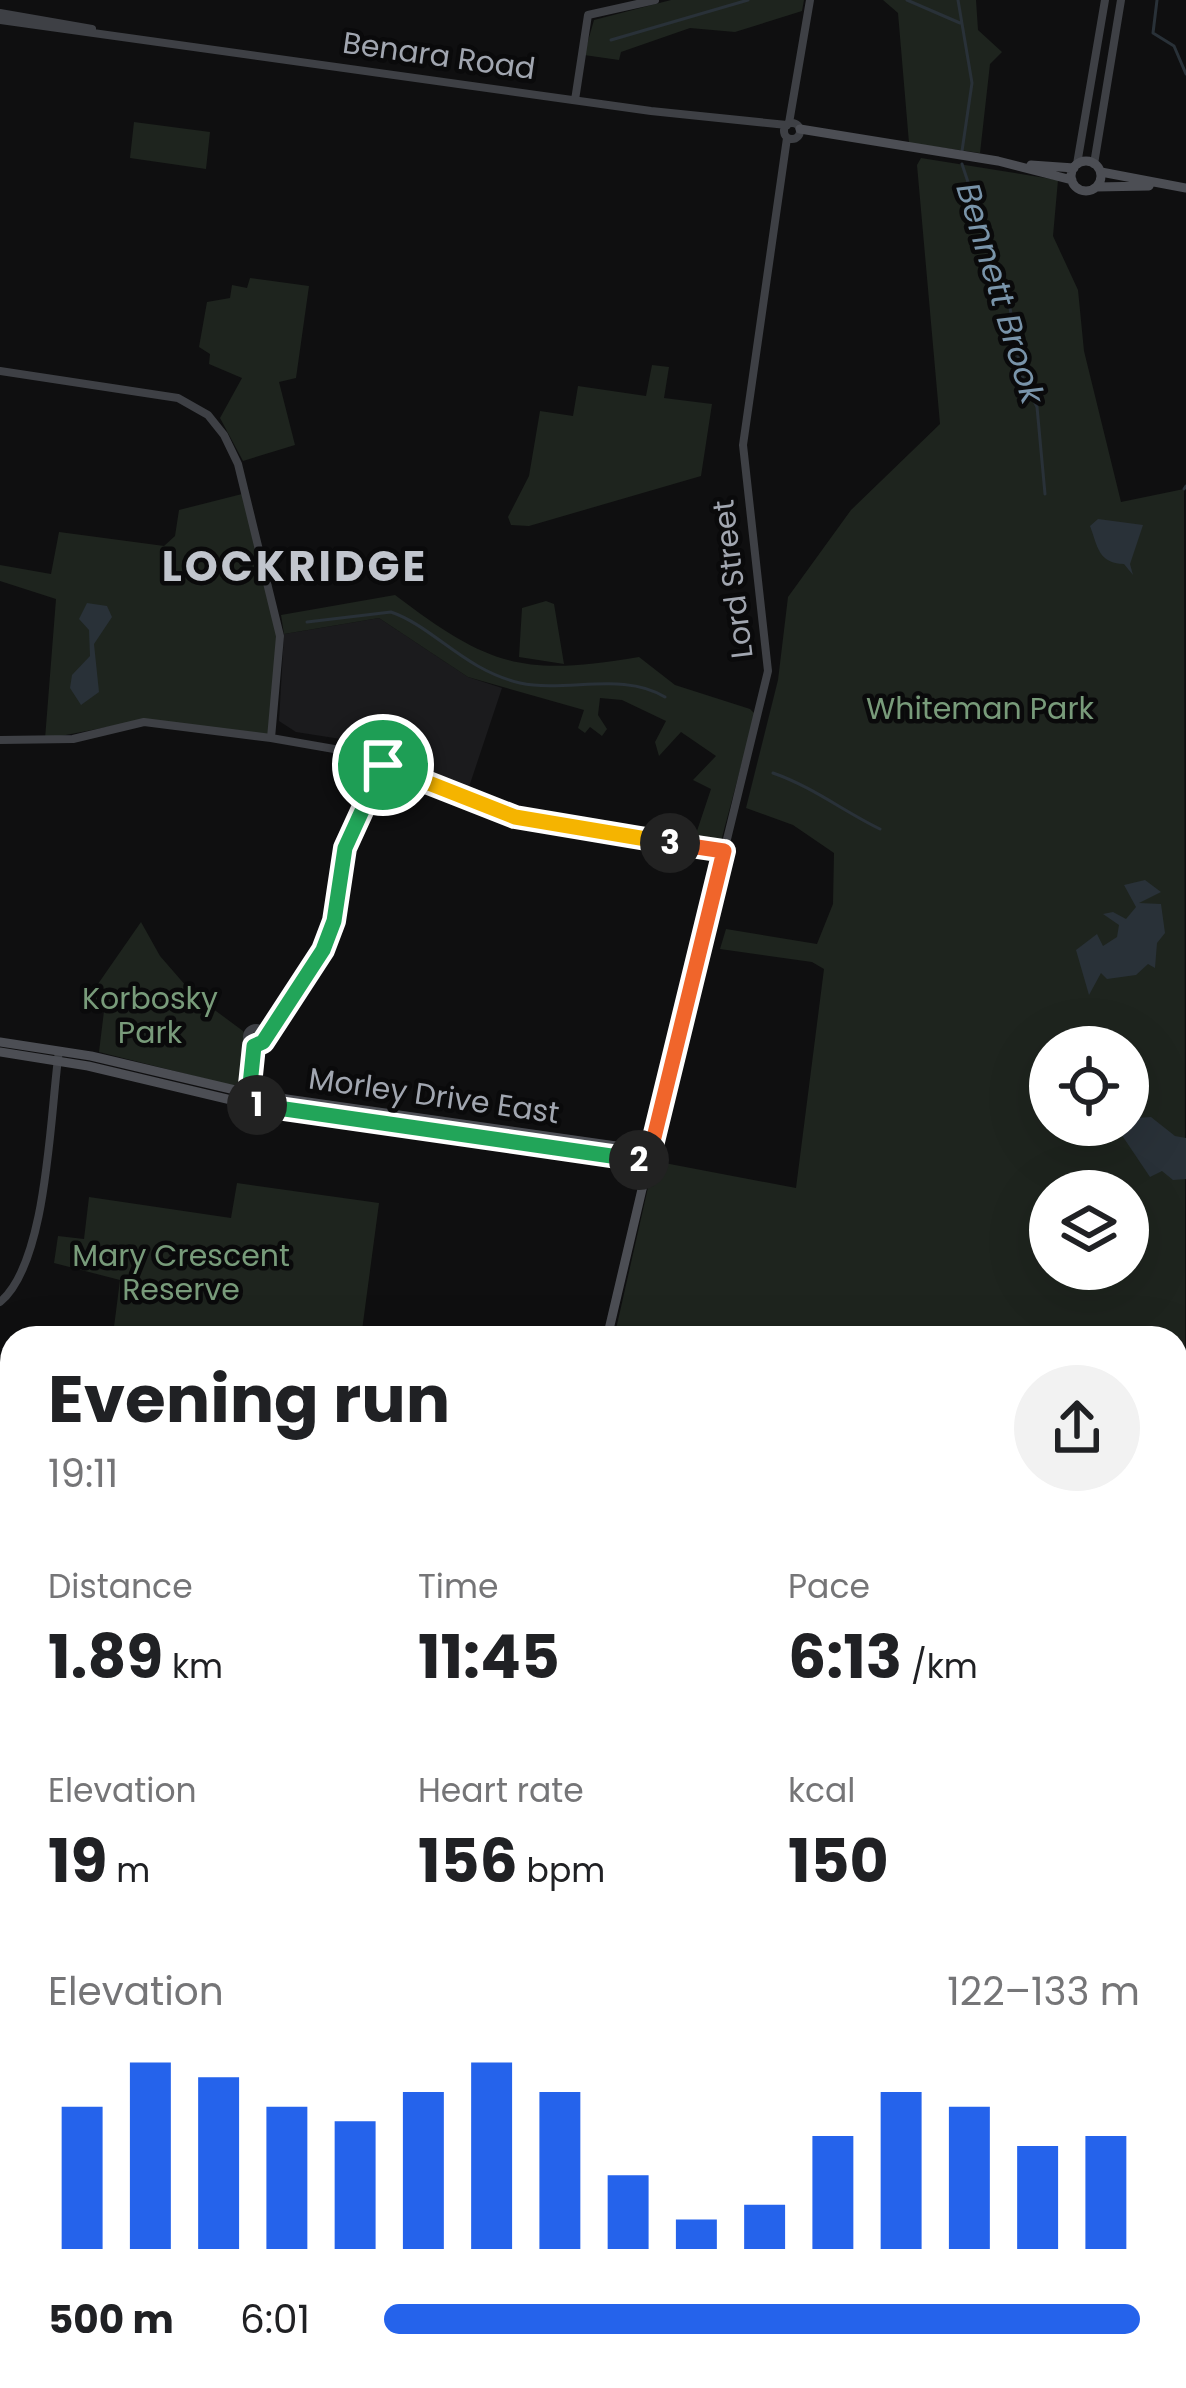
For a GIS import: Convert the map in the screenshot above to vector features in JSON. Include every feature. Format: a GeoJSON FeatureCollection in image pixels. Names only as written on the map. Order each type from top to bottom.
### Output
{"type":"FeatureCollection","features":[{"type":"Feature","properties":{"kind":"main road","name":"Benara Road"},"geometry":{"type":"LineString","coordinates":[[793,131],[1008,164],[1072,181],[1080,190],[1096,187]]}},
{"type":"Feature","properties":{"kind":"main road","name":"Benara Road"},"geometry":{"type":"LineString","coordinates":[[1008,164],[1097,168]]}},
{"type":"Feature","properties":{"kind":"main road"},"geometry":{"type":"LineString","coordinates":[[1072,181],[1076,166]]}},
{"type":"Feature","properties":{"kind":"main road"},"geometry":{"type":"LineString","coordinates":[[1166,186],[1097,168],[1096,187],[1186,188]]}},
{"type":"Feature","properties":{"kind":"main road","name":"Morley Drive East"},"geometry":{"type":"LineString","coordinates":[[0,1042],[249,1097],[650,1157]]}},
{"type":"Feature","properties":{"kind":"main road","name":"Morley Drive East"},"geometry":{"type":"LineString","coordinates":[[0,1052],[58,1056]]}},
{"type":"Feature","properties":{"kind":"main road","name":"Lord Street"},"geometry":{"type":"LineString","coordinates":[[610,1326],[650,1157]]}},
{"type":"Feature","properties":{"kind":"street"},"geometry":{"type":"LineString","coordinates":[[574,100],[588,15],[655,0]]}},
{"type":"Feature","properties":{"kind":"street","name":"Lord Street"},"geometry":{"type":"LineString","coordinates":[[650,1157],[769,661],[743,446],[810,0]]}},
{"type":"Feature","properties":{"kind":"street"},"geometry":{"type":"LineString","coordinates":[[1076,166],[1105,0]]}},
{"type":"Feature","properties":{"kind":"street"},"geometry":{"type":"LineString","coordinates":[[1097,168],[1121,0]]}},
{"type":"Feature","properties":{"kind":"street","name":"Benara Road"},"geometry":{"type":"LineString","coordinates":[[0,16],[793,131]]}},
{"type":"Feature","properties":{"kind":"street"},"geometry":{"type":"LineString","coordinates":[[0,371],[178,398],[208,416],[224,435],[238,464],[280,636],[271,738]]}},
{"type":"Feature","properties":{"kind":"street"},"geometry":{"type":"LineString","coordinates":[[0,740],[73,739],[144,722],[344,749],[539,823],[724,851]]}},
{"type":"Feature","properties":{"kind":"street"},"geometry":{"type":"LineString","coordinates":[[249,1097],[259,1039],[306,980],[330,934],[345,848],[383,765]]}},
{"type":"Feature","properties":{"kind":"street"},"geometry":{"type":"LineString","coordinates":[[0,1302],[19,1280],[31,1249],[58,1056]]}},
{"type":"Feature","properties":{"kind":"shaded area"},"geometry":{"type":"Polygon","coordinates":[[[1098,519],[1143,525],[1130,564],[1133,575],[1124,564],[1109,561],[1100,552],[1090,526],[1098,519]]]}},
{"type":"Feature","properties":{"kind":"shaded area"},"geometry":{"type":"Polygon","coordinates":[[[87,603],[107,606],[112,617],[94,644],[99,692],[81,705],[70,688],[72,675],[90,656],[89,630],[79,619],[87,603]]]}},
{"type":"Feature","properties":{"kind":"shaded area"},"geometry":{"type":"Polygon","coordinates":[[[379,618],[468,677],[502,688],[468,790],[366,743],[296,732],[279,721],[284,634],[379,618]]]}},
{"type":"Feature","properties":{"kind":"shaded area"},"geometry":{"type":"Polygon","coordinates":[[[1145,880],[1161,892],[1139,903],[1161,904],[1165,933],[1157,943],[1155,968],[1148,964],[1136,975],[1107,979],[1101,973],[1089,995],[1076,950],[1097,934],[1103,946],[1117,937],[1119,925],[1103,914],[1113,912],[1126,919],[1136,907],[1124,885],[1145,880]]]}},
{"type":"Feature","properties":{"kind":"shaded area"},"geometry":{"type":"Polygon","coordinates":[[[1151,1117],[1175,1136],[1186,1138],[1186,1179],[1173,1180],[1162,1171],[1150,1177],[1129,1146],[1149,1146],[1151,1117]]]}},
{"type":"Feature","properties":{"kind":"green space"},"geometry":{"type":"Polygon","coordinates":[[[671,0],[804,0],[802,11],[735,32],[690,28],[621,52],[619,60],[584,55],[594,20],[671,0]]]}},
{"type":"Feature","properties":{"kind":"green space"},"geometry":{"type":"Polygon","coordinates":[[[883,0],[976,0],[978,30],[1002,52],[990,64],[980,153],[909,143],[898,13],[883,0]]]}},
{"type":"Feature","properties":{"kind":"green space"},"geometry":{"type":"Polygon","coordinates":[[[134,122],[210,132],[206,169],[130,158],[134,122]]]}},
{"type":"Feature","properties":{"kind":"green space","name":"Whiteman Park"},"geometry":{"type":"Polygon","coordinates":[[[921,158],[1058,180],[1053,236],[1078,290],[1084,351],[1121,502],[1184,489],[1185,1326],[617,1326],[654,1161],[796,1188],[824,969],[812,962],[720,949],[726,929],[817,944],[833,904],[834,853],[793,825],[746,808],[778,680],[788,597],[851,510],[940,424],[917,165],[921,158]]]}},
{"type":"Feature","properties":{"kind":"green space"},"geometry":{"type":"Polygon","coordinates":[[[250,278],[309,286],[296,378],[279,382],[295,445],[243,461],[220,418],[242,378],[209,364],[210,354],[199,347],[207,302],[230,298],[232,285],[247,288],[250,278]]]}},
{"type":"Feature","properties":{"kind":"green space"},"geometry":{"type":"Polygon","coordinates":[[[652,365],[669,367],[664,398],[712,404],[701,476],[529,526],[511,525],[508,517],[529,476],[540,411],[573,416],[578,386],[646,396],[652,365]]]}},
{"type":"Feature","properties":{"kind":"green space"},"geometry":{"type":"Polygon","coordinates":[[[246,493],[280,636],[272,737],[144,720],[45,739],[56,599],[0,581],[0,565],[51,574],[59,532],[164,546],[175,536],[179,510],[246,493]]]}},
{"type":"Feature","properties":{"kind":"green space"},"geometry":{"type":"Polygon","coordinates":[[[395,595],[456,637],[508,660],[565,666],[639,657],[675,685],[750,709],[755,714],[721,841],[695,837],[711,789],[693,780],[716,756],[681,732],[659,756],[655,742],[666,721],[622,700],[600,698],[598,715],[607,729],[602,736],[590,727],[585,733],[578,728],[584,710],[468,677],[379,618],[284,634],[281,615],[395,595]]]}},
{"type":"Feature","properties":{"kind":"green space"},"geometry":{"type":"Polygon","coordinates":[[[546,601],[554,604],[564,664],[519,657],[522,608],[546,601]]]}},
{"type":"Feature","properties":{"kind":"green space","name":"Korbosky Park"},"geometry":{"type":"Polygon","coordinates":[[[141,922],[160,956],[193,994],[243,1031],[253,1048],[246,1084],[238,1087],[99,1052],[104,1011],[91,994],[141,922]]]}},
{"type":"Feature","properties":{"kind":"green space","name":"Mary Crescent Reserve"},"geometry":{"type":"Polygon","coordinates":[[[237,1183],[379,1203],[363,1326],[114,1326],[120,1280],[54,1263],[58,1236],[84,1239],[89,1197],[231,1218],[237,1183]]]}},
{"type":"Feature","properties":{"kind":"waterway"},"geometry":{"type":"LineString","coordinates":[[611,40],[748,0]]}},
{"type":"Feature","properties":{"kind":"waterway"},"geometry":{"type":"LineString","coordinates":[[907,0],[960,23]]}},
{"type":"Feature","properties":{"kind":"waterway","name":"Bennett Brook"},"geometry":{"type":"LineString","coordinates":[[958,0],[972,83],[962,151]]}},
{"type":"Feature","properties":{"kind":"waterway"},"geometry":{"type":"LineString","coordinates":[[1157,0],[1153,33],[1174,46],[1186,74]]}},
{"type":"Feature","properties":{"kind":"waterway","name":"Bennett Brook"},"geometry":{"type":"LineString","coordinates":[[962,164],[1010,308],[1021,374],[1037,407],[1045,494]]}},
{"type":"Feature","properties":{"kind":"waterway"},"geometry":{"type":"LineString","coordinates":[[307,622],[391,612],[500,677],[538,685],[631,685],[665,697]]}},
{"type":"Feature","properties":{"kind":"waterway"},"geometry":{"type":"LineString","coordinates":[[773,773],[880,829]]}},
{"type":"Feature","properties":{"kind":"district","name":"LOCKRIDGE"},"geometry":{"type":"Point","coordinates":[295,566]}},
{"type":"Feature","properties":{"kind":"route"},"geometry":{"type":"LineString","coordinates":[[383,765],[515,817],[724,851],[648,1162],[248,1104],[254,1046],[263,1042],[323,950],[334,921],[345,848],[358,810],[383,765]]}}]}
